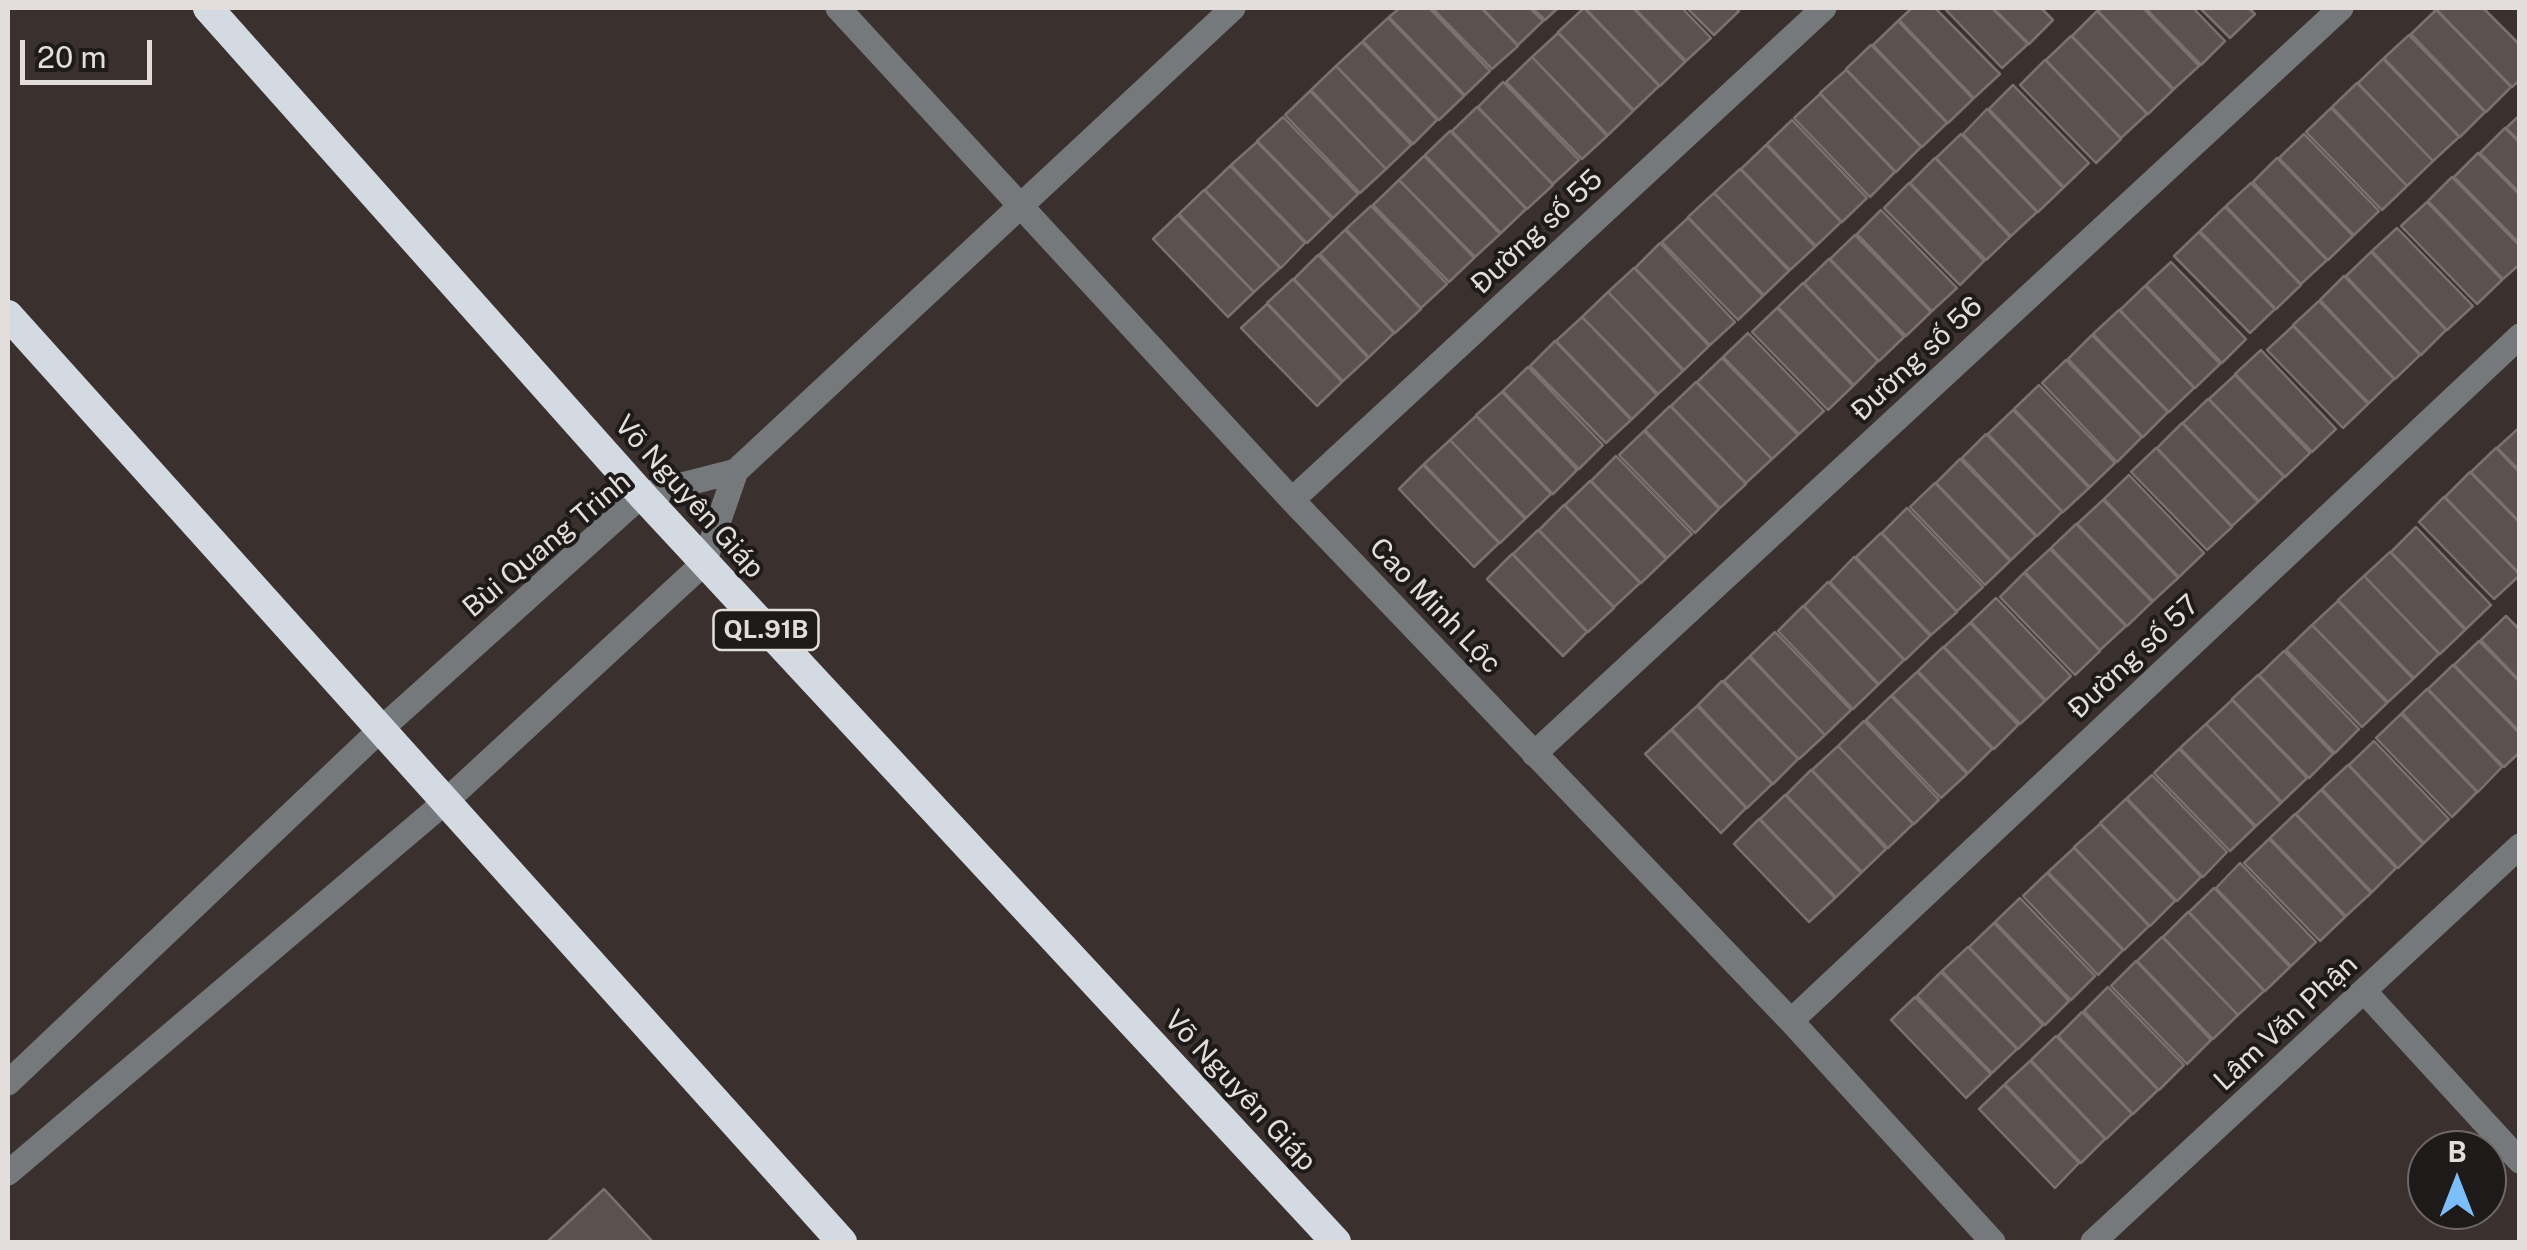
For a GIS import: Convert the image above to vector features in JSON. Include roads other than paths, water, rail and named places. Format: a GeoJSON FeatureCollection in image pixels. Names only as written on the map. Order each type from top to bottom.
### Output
{"type":"FeatureCollection","features":[{"type":"Feature","properties":{"kind":"highway","name":"Võ Nguyên Giáp"},"geometry":{"type":"LineString","coordinates":[[208,8],[642,495],[1336,1242]]}},
{"type":"Feature","properties":{"kind":"highway"},"geometry":{"type":"LineString","coordinates":[[8,315],[842,1242]]}},
{"type":"Feature","properties":{"kind":"street","name":"Cao Minh Lộc"},"geometry":{"type":"LineString","coordinates":[[838,8],[1292,500],[1790,1022],[1993,1242]]}},
{"type":"Feature","properties":{"kind":"street","name":"Bùi Quang Trinh"},"geometry":{"type":"LineString","coordinates":[[8,1083],[380,730],[642,495],[736,471],[1018,204],[1233,8]]}},
{"type":"Feature","properties":{"kind":"street","name":"Đường số 55"},"geometry":{"type":"LineString","coordinates":[[1292,500],[1824,8]]}},
{"type":"Feature","properties":{"kind":"street","name":"Đường số 56"},"geometry":{"type":"LineString","coordinates":[[1534,754],[2341,8]]}},
{"type":"Feature","properties":{"kind":"street","name":"Đường số 57"},"geometry":{"type":"LineString","coordinates":[[1790,1022],[2520,336]]}},
{"type":"Feature","properties":{"kind":"street"},"geometry":{"type":"LineString","coordinates":[[8,1172],[445,802],[704,562],[736,471]]}},
{"type":"Feature","properties":{"kind":"street","name":"Lâm Văn Phận"},"geometry":{"type":"LineString","coordinates":[[2093,1242],[2520,846]]}},
{"type":"Feature","properties":{"kind":"street"},"geometry":{"type":"LineString","coordinates":[[2364,992],[2520,1162]]}}]}
